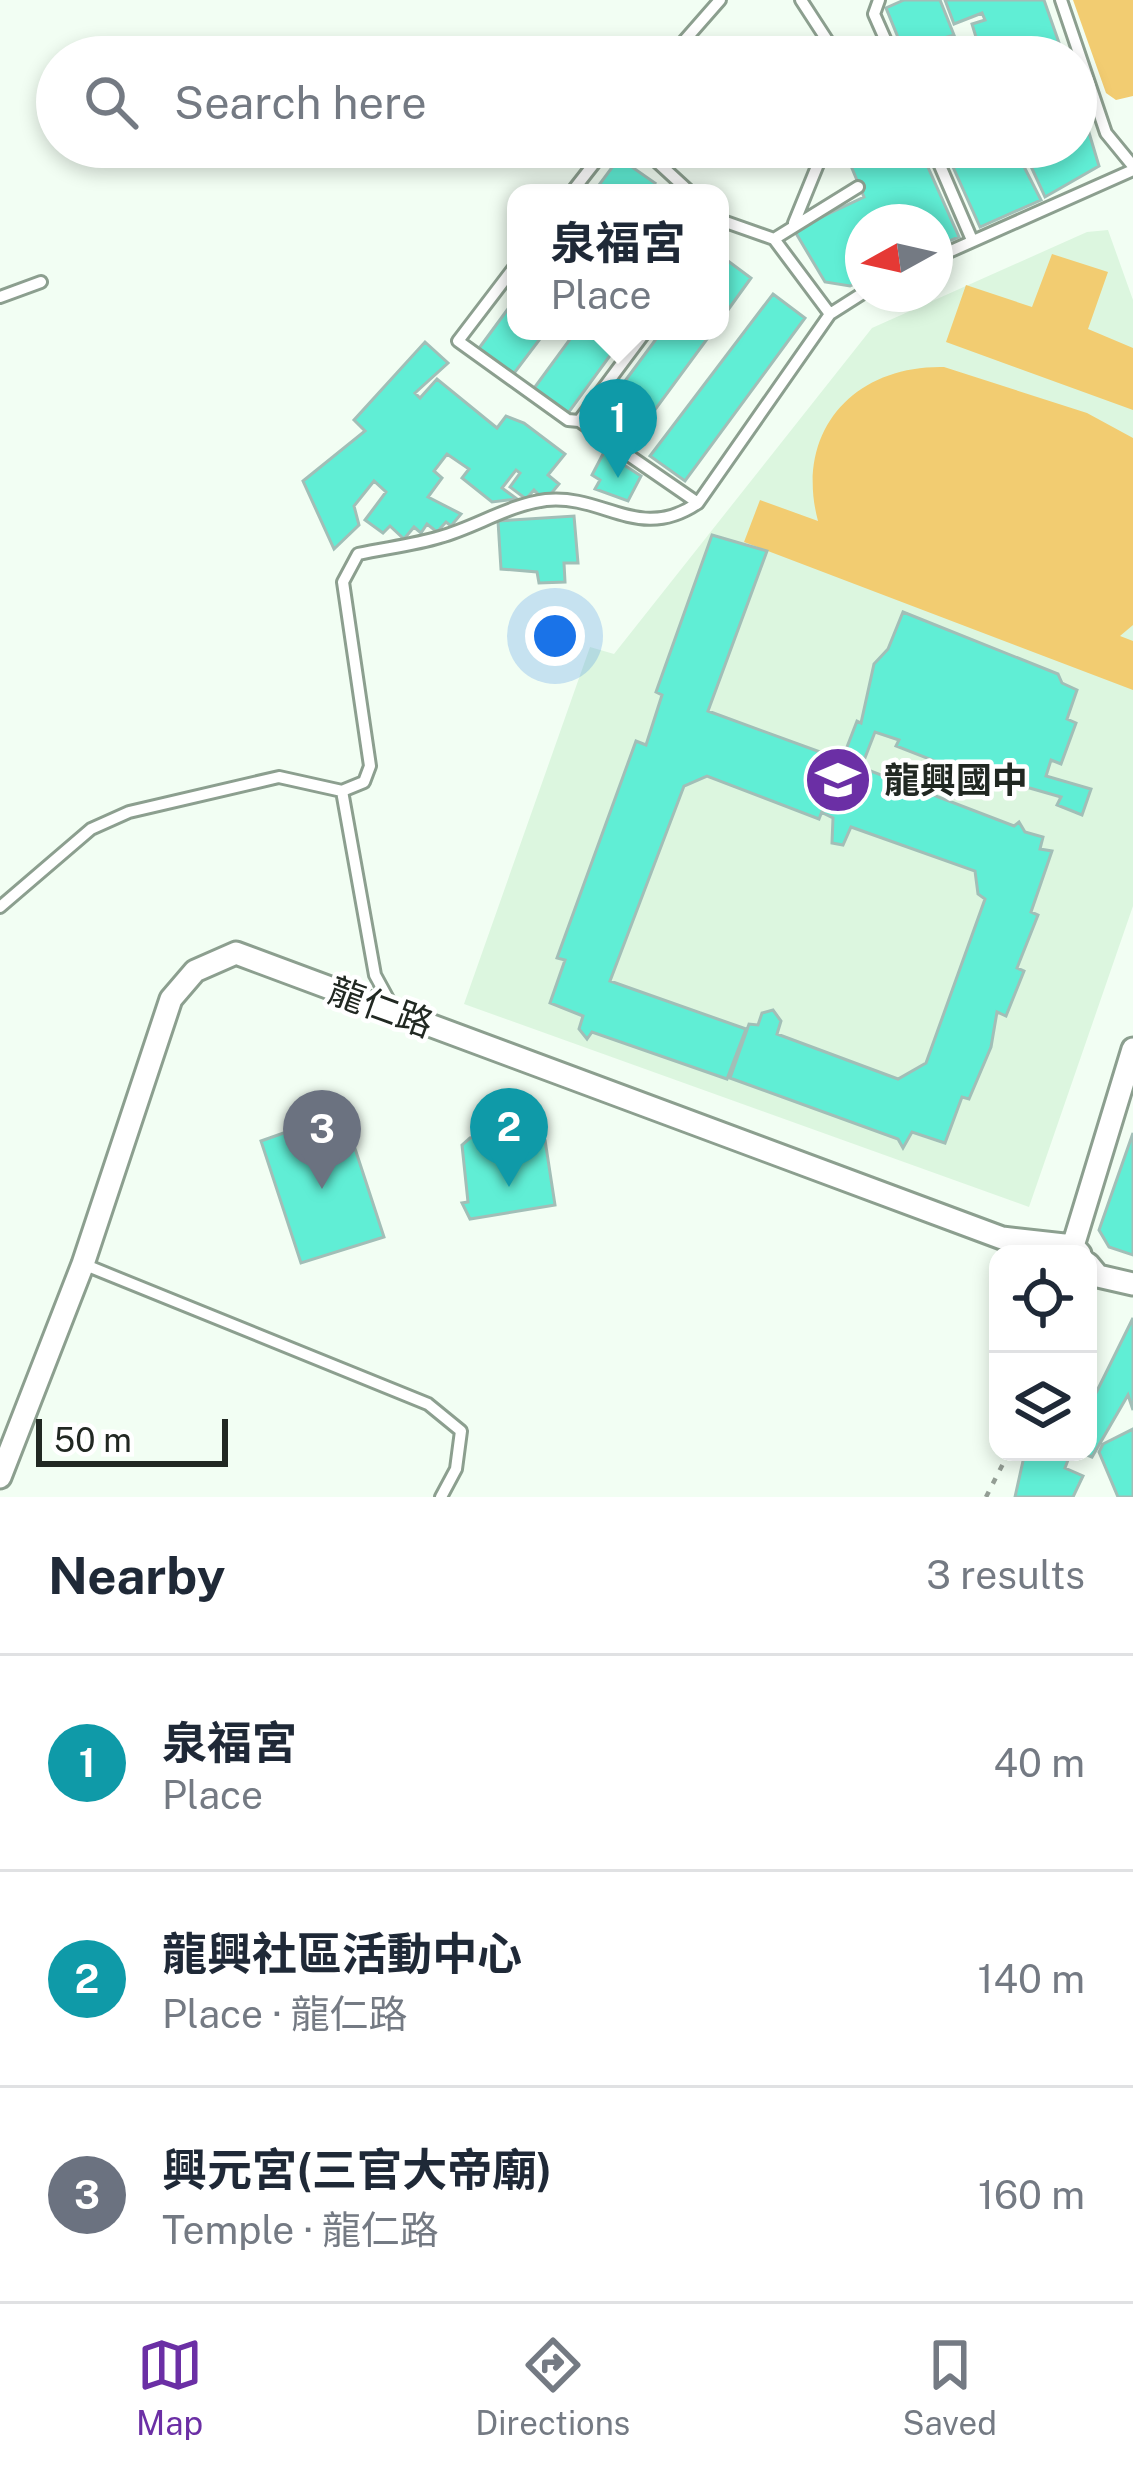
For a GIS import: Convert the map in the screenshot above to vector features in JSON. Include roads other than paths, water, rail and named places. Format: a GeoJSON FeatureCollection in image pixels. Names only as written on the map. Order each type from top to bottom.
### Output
{"type":"FeatureCollection","features":[{"type":"Feature","properties":{"kind":"street","name":"龍仁路"},"geometry":{"type":"LineString","coordinates":[[0,1477],[83,1264],[171,1000],[195,970],[236,953],[1002,1238],[1036,1245]]}},
{"type":"Feature","properties":{"kind":"street"},"geometry":{"type":"LineString","coordinates":[[1082,1245],[1133,1049]]}},
{"type":"Feature","properties":{"kind":"street","name":"龍仁路"},"geometry":{"type":"LineString","coordinates":[[1097,1275],[1133,1284]]}},
{"type":"Feature","properties":{"kind":"lane"},"geometry":{"type":"LineString","coordinates":[[688,36],[720,0]]}},
{"type":"Feature","properties":{"kind":"lane"},"geometry":{"type":"LineString","coordinates":[[801,0],[824,36]]}},
{"type":"Feature","properties":{"kind":"lane"},"geometry":{"type":"LineString","coordinates":[[879,0],[874,14],[884,36]]}},
{"type":"Feature","properties":{"kind":"lane"},"geometry":{"type":"LineString","coordinates":[[1060,0],[1072,36]]}},
{"type":"Feature","properties":{"kind":"lane"},"geometry":{"type":"LineString","coordinates":[[953,250],[1133,168],[1106,133],[1097,107]]}},
{"type":"Feature","properties":{"kind":"lane"},"geometry":{"type":"LineString","coordinates":[[794,223],[816,168]]}},
{"type":"Feature","properties":{"kind":"lane"},"geometry":{"type":"LineString","coordinates":[[941,168],[972,241]]}},
{"type":"Feature","properties":{"kind":"lane"},"geometry":{"type":"LineString","coordinates":[[774,239],[858,187]]}},
{"type":"Feature","properties":{"kind":"lane"},"geometry":{"type":"LineString","coordinates":[[729,227],[774,239],[830,314]]}},
{"type":"Feature","properties":{"kind":"lane"},"geometry":{"type":"LineString","coordinates":[[507,278],[458,341],[568,420],[579,421],[698,503]]}},
{"type":"Feature","properties":{"kind":"lane"},"geometry":{"type":"LineString","coordinates":[[0,297],[40,281]]}},
{"type":"Feature","properties":{"kind":"lane"},"geometry":{"type":"LineString","coordinates":[[0,908],[91,829],[129,812],[279,777],[342,791],[364,782],[370,766],[344,582],[358,554],[442,537],[505,510],[550,500],[640,519],[674,519],[698,503],[830,314],[845,304]]}},
{"type":"Feature","properties":{"kind":"lane"},"geometry":{"type":"LineString","coordinates":[[579,421],[639,340]]}},
{"type":"Feature","properties":{"kind":"lane"},"geometry":{"type":"LineString","coordinates":[[342,791],[375,975],[395,1012]]}},
{"type":"Feature","properties":{"kind":"lane"},"geometry":{"type":"LineString","coordinates":[[83,1264],[428,1404],[460,1431],[456,1469],[440,1497]]}},
{"type":"Feature","properties":{"kind":"place","name":"泉福宮"},"geometry":{"type":"Point","coordinates":[618,478]}},
{"type":"Feature","properties":{"kind":"place","name":"龍興國中"},"geometry":{"type":"Point","coordinates":[838,780]}},
{"type":"Feature","properties":{"kind":"place","name":"龍興社區活動中心"},"geometry":{"type":"Point","coordinates":[509,1187]}},
{"type":"Feature","properties":{"kind":"place","name":"興元宮(三官大帝廟)"},"geometry":{"type":"Point","coordinates":[322,1189]}}]}
